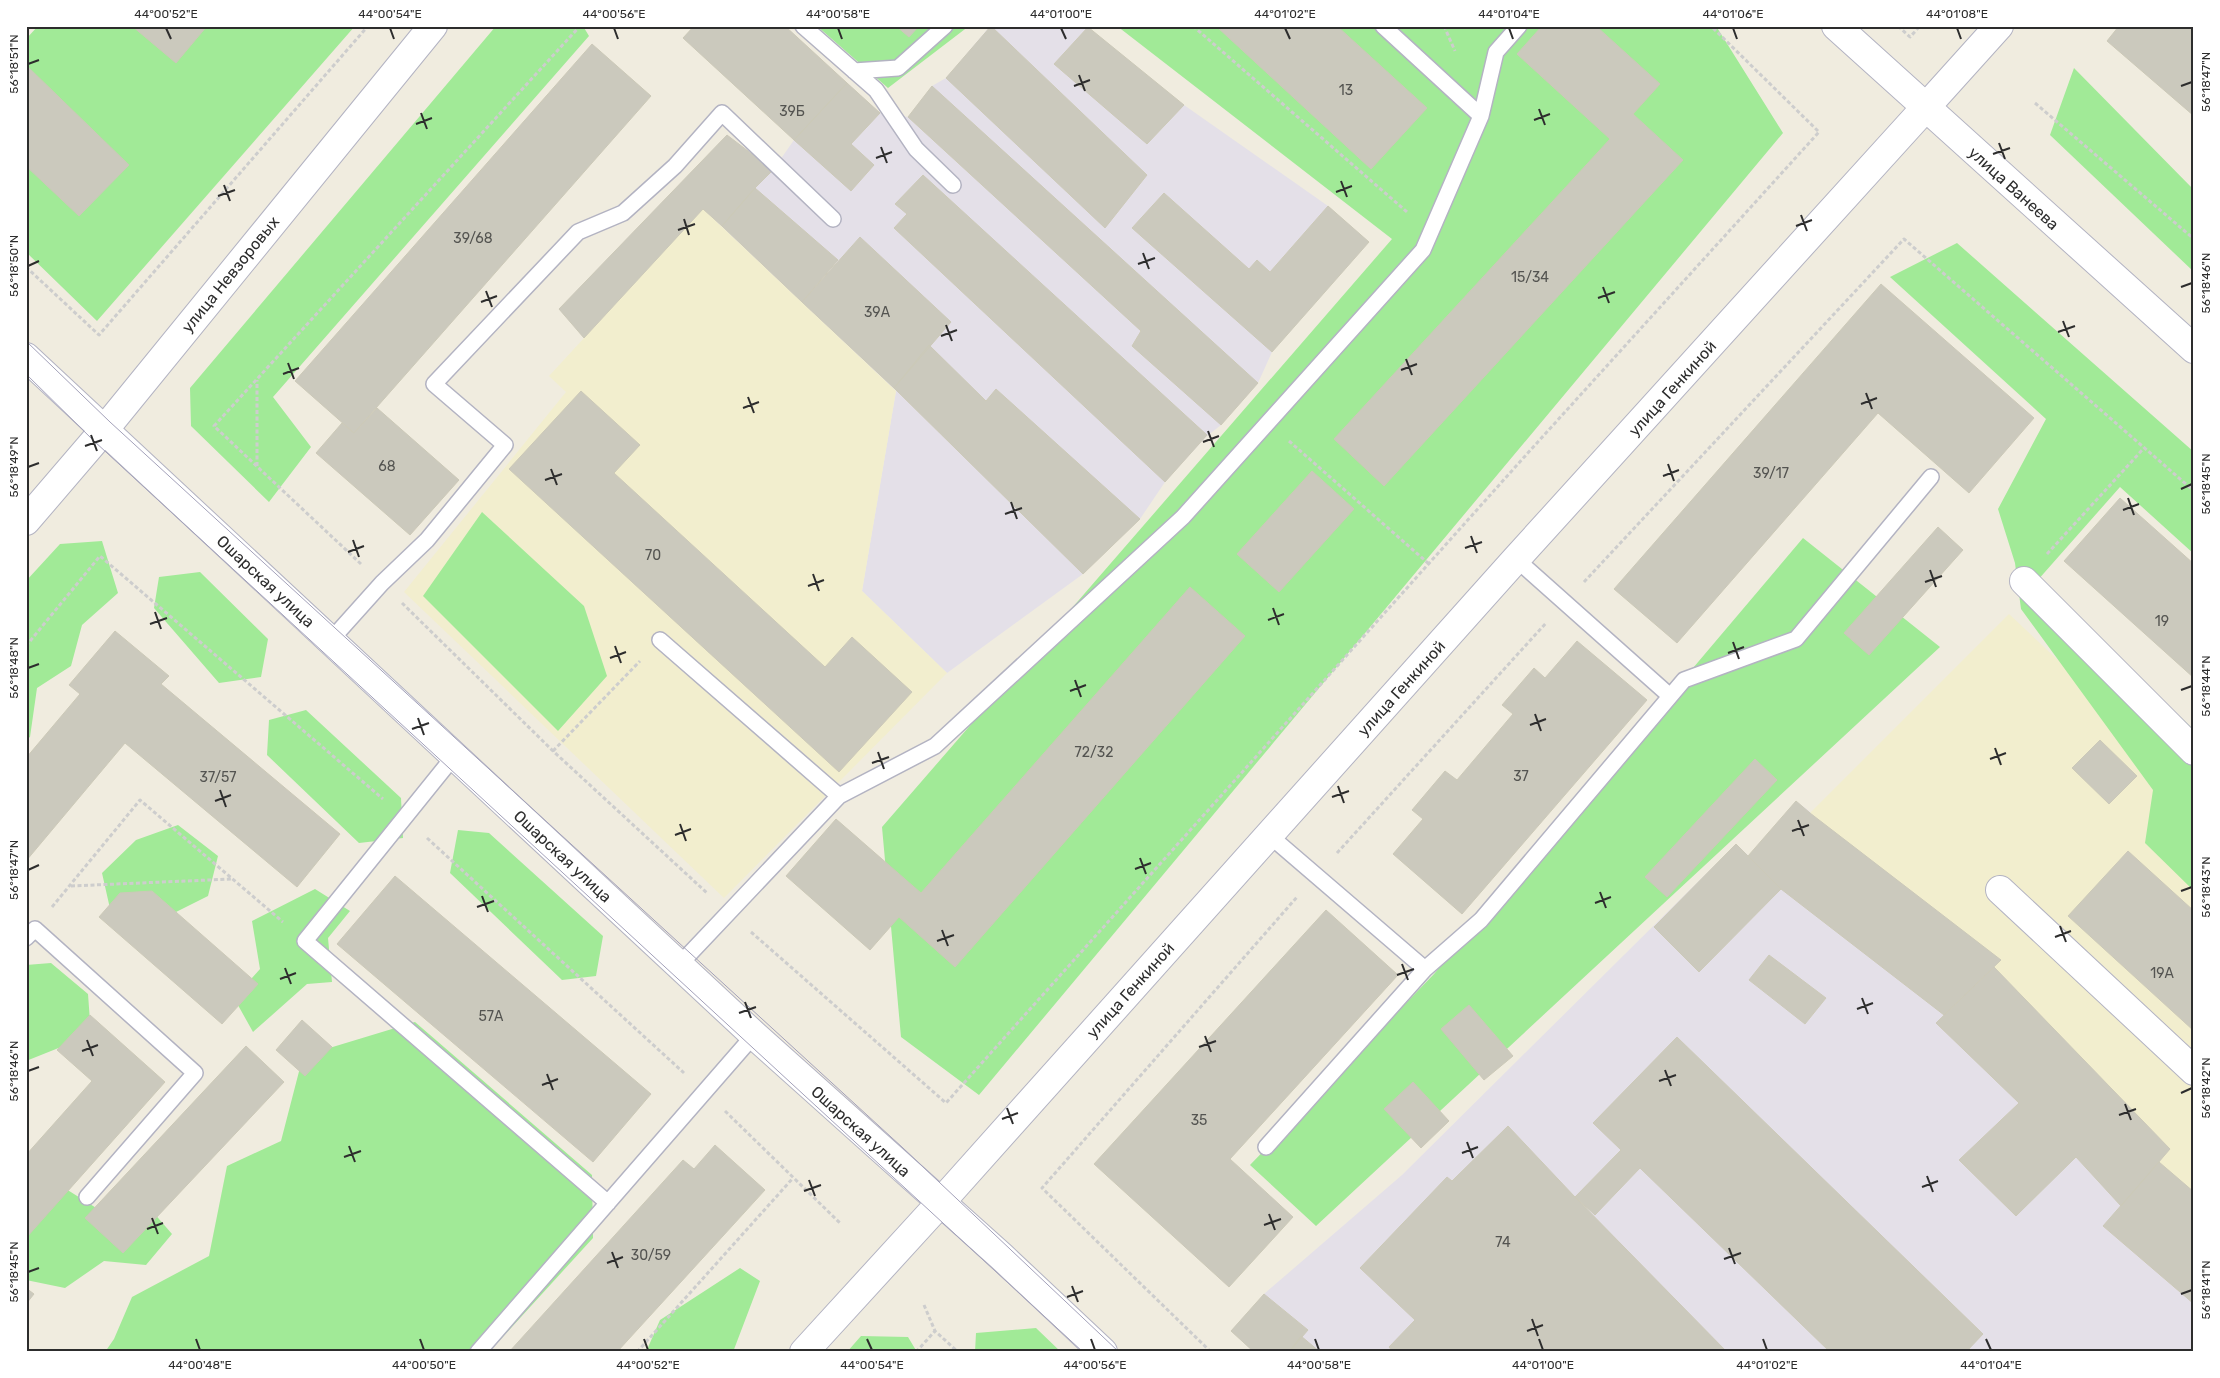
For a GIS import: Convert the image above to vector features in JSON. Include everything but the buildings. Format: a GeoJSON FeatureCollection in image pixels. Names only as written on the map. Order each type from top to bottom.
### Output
{"type":"FeatureCollection","features":[{"type":"Feature","properties":{"kind":"street","name":"улица Ванеева"},"geometry":{"type":"LineString","coordinates":[[1836,26],[2194,349]]}},
{"type":"Feature","properties":{"kind":"street","name":"улица Генкиной"},"geometry":{"type":"LineString","coordinates":[[804,1352],[1516,559],[2000,26]]}},
{"type":"Feature","properties":{"kind":"street","name":"улица Невзоровых"},"geometry":{"type":"LineString","coordinates":[[26,521],[104,430],[431,27]]}},
{"type":"Feature","properties":{"kind":"street","name":"Ошарская улица"},"geometry":{"type":"LineString","coordinates":[[26,357],[680,964],[754,1035],[1104,1352]]}},
{"type":"Feature","properties":{"kind":"street"},"geometry":{"type":"LineString","coordinates":[[2024,580],[2194,751]]}},
{"type":"Feature","properties":{"kind":"street"},"geometry":{"type":"LineString","coordinates":[[2000,890],[2194,1071]]}},
{"type":"Feature","properties":{"kind":"lane"},"geometry":{"type":"LineString","coordinates":[[803,26],[876,90],[916,150],[953,185]]}},
{"type":"Feature","properties":{"kind":"lane"},"geometry":{"type":"LineString","coordinates":[[854,71],[898,68],[945,26]]}},
{"type":"Feature","properties":{"kind":"lane"},"geometry":{"type":"LineString","coordinates":[[1383,26],[1481,116]]}},
{"type":"Feature","properties":{"kind":"lane"},"geometry":{"type":"LineString","coordinates":[[680,964],[839,796],[935,746],[1183,517],[1423,250],[1481,116],[1496,52],[1519,26]]}},
{"type":"Feature","properties":{"kind":"lane"},"geometry":{"type":"LineString","coordinates":[[330,641],[382,583],[427,540],[505,446],[434,384],[578,232],[623,213],[675,166],[722,113],[834,219]]}},
{"type":"Feature","properties":{"kind":"lane"},"geometry":{"type":"LineString","coordinates":[[1266,1147],[1425,970],[1480,920],[1684,680],[1796,639],[1932,477]]}},
{"type":"Feature","properties":{"kind":"lane"},"geometry":{"type":"LineString","coordinates":[[1516,559],[1670,696]]}},
{"type":"Feature","properties":{"kind":"lane"},"geometry":{"type":"LineString","coordinates":[[660,640],[839,796]]}},
{"type":"Feature","properties":{"kind":"lane"},"geometry":{"type":"LineString","coordinates":[[455,755],[305,941],[608,1203]]}},
{"type":"Feature","properties":{"kind":"lane"},"geometry":{"type":"LineString","coordinates":[[1269,835],[1425,970]]}},
{"type":"Feature","properties":{"kind":"lane"},"geometry":{"type":"LineString","coordinates":[[30,934],[196,1073],[87,1197]]}},
{"type":"Feature","properties":{"kind":"lane"},"geometry":{"type":"LineString","coordinates":[[478,1352],[754,1035]]}},
{"type":"Feature","properties":{"kind":"path"},"geometry":{"type":"LineString","coordinates":[[26,267],[99,335],[368,26]]}},
{"type":"Feature","properties":{"kind":"path"},"geometry":{"type":"LineString","coordinates":[[214,426],[580,26]]}},
{"type":"Feature","properties":{"kind":"path"},"geometry":{"type":"LineString","coordinates":[[1193,26],[1431,232]]}},
{"type":"Feature","properties":{"kind":"path"},"geometry":{"type":"LineString","coordinates":[[946,1103],[1819,132],[1710,26]]}},
{"type":"Feature","properties":{"kind":"path"},"geometry":{"type":"LineString","coordinates":[[1898,26],[1910,37],[1920,26]]}},
{"type":"Feature","properties":{"kind":"path"},"geometry":{"type":"LineString","coordinates":[[2035,103],[2194,239]]}},
{"type":"Feature","properties":{"kind":"path"},"geometry":{"type":"LineString","coordinates":[[1565,603],[1904,239],[2194,491]]}},
{"type":"Feature","properties":{"kind":"path"},"geometry":{"type":"LineString","coordinates":[[257,380],[257,466]]}},
{"type":"Feature","properties":{"kind":"path"},"geometry":{"type":"LineString","coordinates":[[1268,422],[1429,564]]}},
{"type":"Feature","properties":{"kind":"path"},"geometry":{"type":"LineString","coordinates":[[2024,580],[2144,448]]}},
{"type":"Feature","properties":{"kind":"path"},"geometry":{"type":"LineString","coordinates":[[26,646],[100,556],[404,818],[705,1092],[841,1224]]}},
{"type":"Feature","properties":{"kind":"path"},"geometry":{"type":"LineString","coordinates":[[554,751],[660,640]]}},
{"type":"Feature","properties":{"kind":"path"},"geometry":{"type":"LineString","coordinates":[[30,934],[140,800],[305,941]]}},
{"type":"Feature","properties":{"kind":"path"},"geometry":{"type":"LineString","coordinates":[[70,886],[232,879]]}},
{"type":"Feature","properties":{"kind":"path"},"geometry":{"type":"LineString","coordinates":[[637,1352],[793,1178]]}},
{"type":"Feature","properties":{"kind":"path"},"geometry":{"type":"LineString","coordinates":[[1042,1188],[1211,1352]]}},
{"type":"Feature","properties":{"kind":"path"},"geometry":{"type":"LineString","coordinates":[[924,1305],[935,1330],[958,1352]]}},
{"type":"Feature","properties":{"kind":"path"},"geometry":{"type":"LineString","coordinates":[[916,1352],[935,1330]]}},
{"type":"Feature","properties":{"kind":"shaded area"},"geometry":{"type":"Polygon","coordinates":[[[990,26],[1086,26],[1184,105],[1328,206],[1369,242],[1272,352],[1258,383],[1221,425],[1207,436],[1165,482],[1140,519],[1083,574],[947,673],[862,591],[896,391],[703,209],[584,338],[559,309],[727,135],[773,170],[794,140],[847,83],[880,113],[908,117],[932,86],[946,78],[990,26]]]}},
{"type":"Feature","properties":{"kind":"shaded area"},"geometry":{"type":"Polygon","coordinates":[[[703,209],[896,391],[862,591],[947,673],[724,898],[404,592],[566,392],[549,376],[703,209]]]}},
{"type":"Feature","properties":{"kind":"shaded area"},"geometry":{"type":"Polygon","coordinates":[[[2009,614],[2194,788],[2194,1192],[2159,1162],[2170,1149],[1994,967],[2001,960],[1810,813],[2009,614]]]}},
{"type":"Feature","properties":{"kind":"shaded area"},"geometry":{"type":"Polygon","coordinates":[[[1796,801],[2001,960],[1994,967],[2170,1149],[2159,1163],[2194,1192],[2194,1352],[1254,1352],[1231,1331],[1264,1294],[1402,1175],[1736,844],[1749,856],[1796,801]]]}},
{"type":"Feature","properties":{"kind":"green space"},"geometry":{"type":"Polygon","coordinates":[[[38,26],[355,26],[97,321],[26,252],[26,39],[38,26]]]}},
{"type":"Feature","properties":{"kind":"green space"},"geometry":{"type":"Polygon","coordinates":[[[496,26],[583,26],[589,36],[273,397],[311,447],[269,502],[191,426],[190,388],[496,26]]]}},
{"type":"Feature","properties":{"kind":"green space"},"geometry":{"type":"Polygon","coordinates":[[[817,26],[969,26],[888,88],[817,26]]]}},
{"type":"Feature","properties":{"kind":"green space"},"geometry":{"type":"Polygon","coordinates":[[[1117,26],[1716,26],[1783,133],[979,1095],[901,1037],[882,827],[1392,239],[1117,26]]]}},
{"type":"Feature","properties":{"kind":"green space"},"geometry":{"type":"Polygon","coordinates":[[[2074,68],[2194,190],[2194,272],[2050,135],[2074,68]]]}},
{"type":"Feature","properties":{"kind":"green space"},"geometry":{"type":"Polygon","coordinates":[[[1957,243],[2194,452],[2194,554],[2120,487],[2037,581],[2194,730],[2194,891],[2145,843],[2153,790],[2021,609],[2015,563],[1998,509],[2046,419],[1890,277],[1957,243]]]}},
{"type":"Feature","properties":{"kind":"green space"},"geometry":{"type":"Polygon","coordinates":[[[482,512],[584,606],[607,676],[558,731],[423,596],[482,512]]]}},
{"type":"Feature","properties":{"kind":"green space"},"geometry":{"type":"Polygon","coordinates":[[[1803,538],[1940,647],[1316,1226],[1250,1165],[1434,974],[1803,538]]]}},
{"type":"Feature","properties":{"kind":"green space"},"geometry":{"type":"Polygon","coordinates":[[[102,541],[118,593],[82,625],[71,666],[37,688],[30,737],[26,740],[26,581],[60,544],[102,541]]]}},
{"type":"Feature","properties":{"kind":"green space"},"geometry":{"type":"Polygon","coordinates":[[[200,572],[268,639],[261,677],[219,683],[154,608],[159,577],[200,572]]]}},
{"type":"Feature","properties":{"kind":"green space"},"geometry":{"type":"Polygon","coordinates":[[[306,710],[401,798],[403,838],[359,843],[267,755],[269,720],[306,710]]]}},
{"type":"Feature","properties":{"kind":"green space"},"geometry":{"type":"Polygon","coordinates":[[[178,825],[218,856],[208,896],[160,920],[111,913],[102,873],[136,840],[178,825]]]}},
{"type":"Feature","properties":{"kind":"green space"},"geometry":{"type":"Polygon","coordinates":[[[458,830],[489,833],[603,936],[596,976],[562,980],[450,873],[458,830]]]}},
{"type":"Feature","properties":{"kind":"green space"},"geometry":{"type":"Polygon","coordinates":[[[315,889],[350,911],[328,938],[332,982],[307,984],[253,1032],[234,998],[260,969],[252,921],[315,889]]]}},
{"type":"Feature","properties":{"kind":"green space"},"geometry":{"type":"Polygon","coordinates":[[[51,963],[88,994],[91,1035],[26,1061],[26,965],[51,963]]]}},
{"type":"Feature","properties":{"kind":"green space"},"geometry":{"type":"Polygon","coordinates":[[[415,1022],[592,1175],[593,1238],[489,1352],[105,1352],[114,1339],[132,1297],[209,1256],[227,1166],[281,1141],[303,1056],[415,1022]]]}},
{"type":"Feature","properties":{"kind":"green space"},"geometry":{"type":"Polygon","coordinates":[[[66,1189],[109,1216],[146,1204],[172,1234],[146,1265],[104,1261],[65,1288],[26,1280],[26,1198],[66,1189]]]}},
{"type":"Feature","properties":{"kind":"green space"},"geometry":{"type":"Polygon","coordinates":[[[740,1268],[760,1281],[733,1352],[646,1352],[660,1320],[740,1268]]]}},
{"type":"Feature","properties":{"kind":"green space"},"geometry":{"type":"Polygon","coordinates":[[[1036,1328],[1061,1352],[975,1352],[976,1333],[1036,1328]]]}},
{"type":"Feature","properties":{"kind":"green space"},"geometry":{"type":"Polygon","coordinates":[[[861,1336],[908,1337],[917,1352],[847,1352],[861,1336]]]}},
{"type":"Feature","properties":{"kind":"tram line"},"geometry":{"type":"LineString","coordinates":[[26,341],[110,422],[903,1148],[1119,1352]]}},
{"type":"Feature","properties":{"kind":"tram line"},"geometry":{"type":"LineString","coordinates":[[26,374],[94,441],[1083,1352]]}}]}
